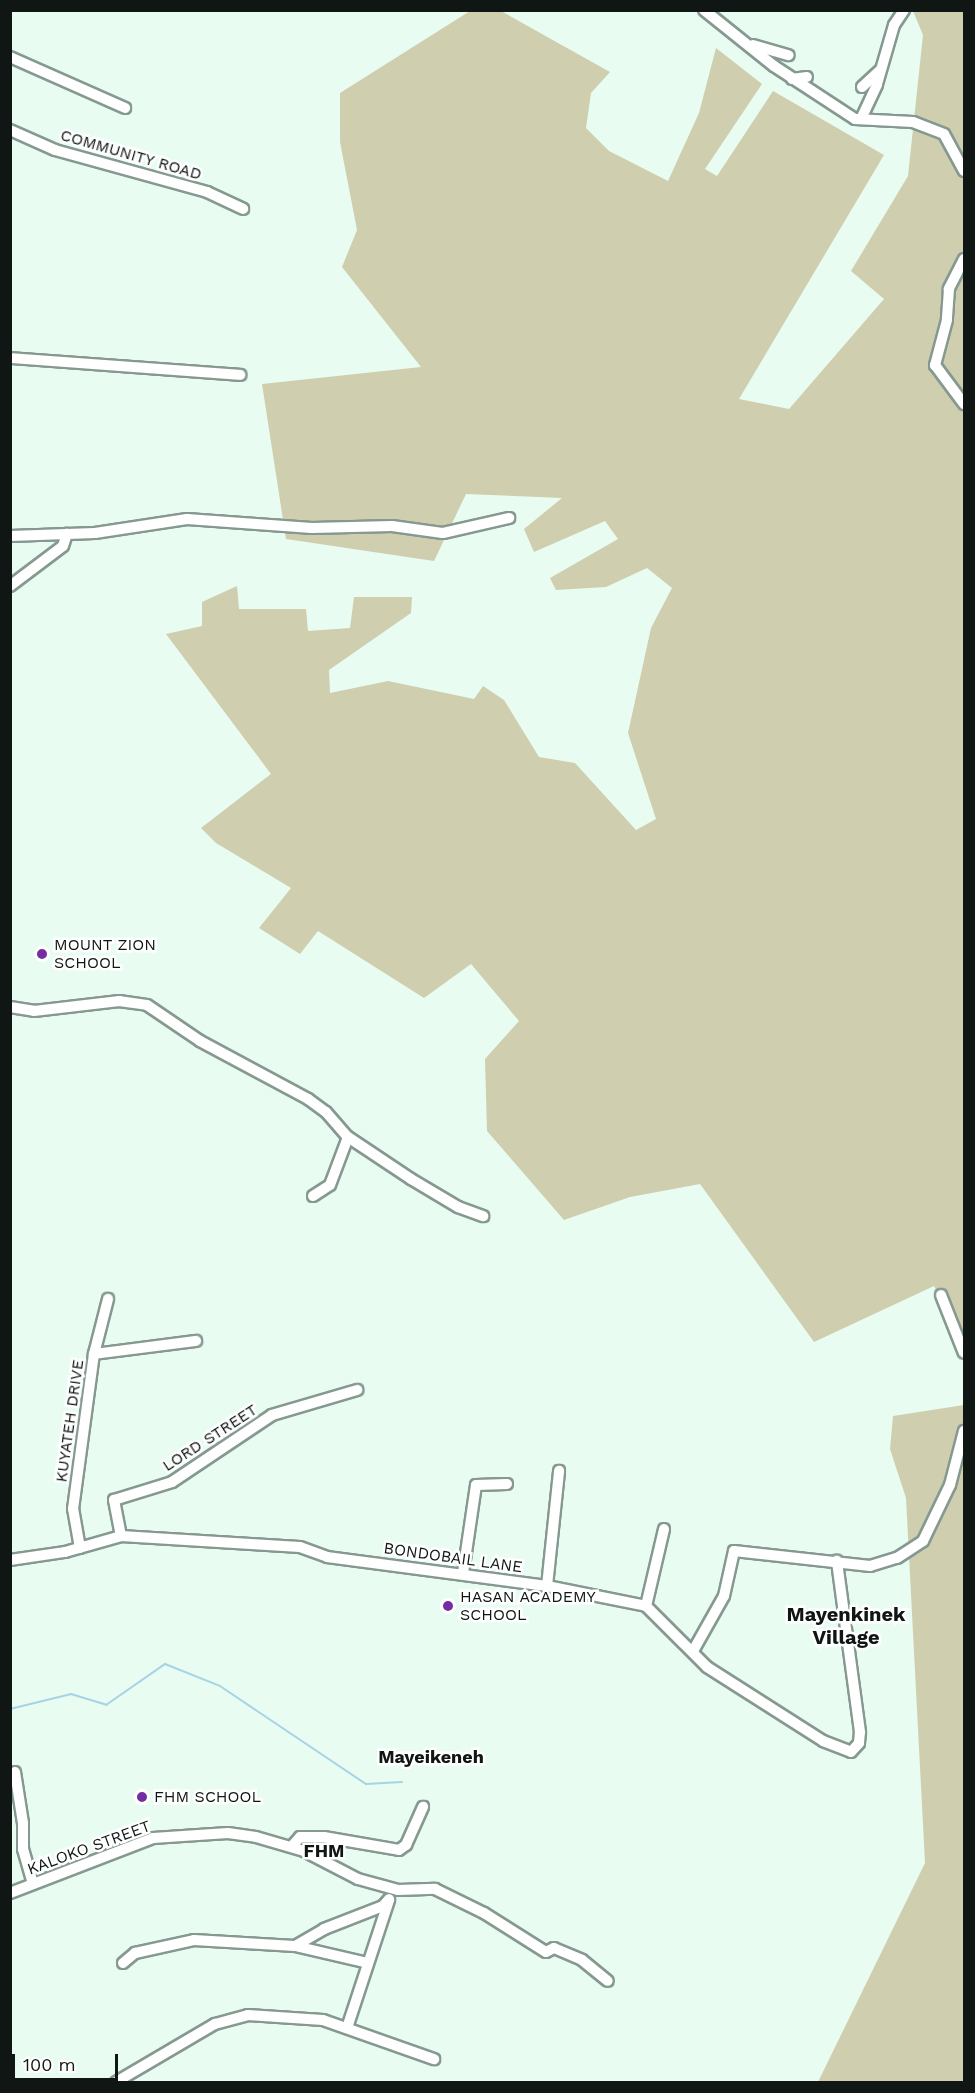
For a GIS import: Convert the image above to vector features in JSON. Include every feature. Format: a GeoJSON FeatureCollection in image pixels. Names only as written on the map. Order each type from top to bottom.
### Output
{"type":"FeatureCollection","features":[{"type":"Feature","properties":{"kind":"street"},"geometry":{"type":"LineString","coordinates":[[704,10],[748,46],[828,104],[861,119],[913,122],[944,134],[964,171]]}},
{"type":"Feature","properties":{"kind":"street"},"geometry":{"type":"LineString","coordinates":[[861,119],[894,25],[903,10]]}},
{"type":"Feature","properties":{"kind":"street"},"geometry":{"type":"LineString","coordinates":[[748,46],[789,55]]}},
{"type":"Feature","properties":{"kind":"street"},"geometry":{"type":"LineString","coordinates":[[10,57],[125,108]]}},
{"type":"Feature","properties":{"kind":"street"},"geometry":{"type":"LineString","coordinates":[[862,87],[879,71]]}},
{"type":"Feature","properties":{"kind":"street"},"geometry":{"type":"LineString","coordinates":[[792,79],[807,76]]}},
{"type":"Feature","properties":{"kind":"street","name":"COMMUNITY ROAD"},"geometry":{"type":"LineString","coordinates":[[10,130],[56,150],[207,192],[243,210]]}},
{"type":"Feature","properties":{"kind":"street"},"geometry":{"type":"LineString","coordinates":[[964,259],[949,289],[947,320],[935,365],[964,404]]}},
{"type":"Feature","properties":{"kind":"street"},"geometry":{"type":"LineString","coordinates":[[10,358],[240,375]]}},
{"type":"Feature","properties":{"kind":"street"},"geometry":{"type":"LineString","coordinates":[[10,536],[67,534],[187,519],[312,528],[392,526],[443,533],[509,518]]}},
{"type":"Feature","properties":{"kind":"street"},"geometry":{"type":"LineString","coordinates":[[10,586],[63,546],[67,534]]}},
{"type":"Feature","properties":{"kind":"street"},"geometry":{"type":"LineString","coordinates":[[10,1007],[34,1011],[119,1001],[147,1005],[200,1041],[309,1099],[326,1112],[348,1137],[448,1201],[483,1216]]}},
{"type":"Feature","properties":{"kind":"street"},"geometry":{"type":"LineString","coordinates":[[313,1196],[330,1185],[348,1137]]}},
{"type":"Feature","properties":{"kind":"street"},"geometry":{"type":"LineString","coordinates":[[941,1295],[964,1353]]}},
{"type":"Feature","properties":{"kind":"street","name":"KUYATEH DRIVE"},"geometry":{"type":"LineString","coordinates":[[80,1548],[73,1509],[94,1354],[108,1299]]}},
{"type":"Feature","properties":{"kind":"street"},"geometry":{"type":"LineString","coordinates":[[94,1354],[196,1341]]}},
{"type":"Feature","properties":{"kind":"street","name":"LORD STREET"},"geometry":{"type":"LineString","coordinates":[[121,1536],[114,1500],[172,1482],[272,1415],[357,1390]]}},
{"type":"Feature","properties":{"kind":"street"},"geometry":{"type":"LineString","coordinates":[[693,1651],[724,1596],[734,1551],[870,1566],[883,1564],[923,1541],[950,1485],[964,1431]]}},
{"type":"Feature","properties":{"kind":"street"},"geometry":{"type":"LineString","coordinates":[[547,1586],[559,1471]]}},
{"type":"Feature","properties":{"kind":"street"},"geometry":{"type":"LineString","coordinates":[[464,1573],[476,1485],[507,1485]]}},
{"type":"Feature","properties":{"kind":"street"},"geometry":{"type":"LineString","coordinates":[[664,1529],[646,1606],[707,1667],[823,1741],[846,1750],[856,1749],[860,1732],[837,1561]]}},
{"type":"Feature","properties":{"kind":"street","name":"BONDOBAIL LANE"},"geometry":{"type":"LineString","coordinates":[[10,1560],[80,1548],[121,1536],[300,1547],[327,1557],[464,1573],[547,1586],[646,1606]]}},
{"type":"Feature","properties":{"kind":"street"},"geometry":{"type":"LineString","coordinates":[[15,1772],[23,1823],[23,1849],[33,1884]]}},
{"type":"Feature","properties":{"kind":"street"},"geometry":{"type":"LineString","coordinates":[[292,1846],[300,1837],[324,1837],[399,1850],[406,1845],[423,1807]]}},
{"type":"Feature","properties":{"kind":"street","name":"KALOKO STREET"},"geometry":{"type":"LineString","coordinates":[[10,1893],[153,1839],[228,1833],[292,1846],[358,1879],[398,1890],[435,1889],[484,1913],[546,1952],[554,1948],[582,1960],[608,1981]]}},
{"type":"Feature","properties":{"kind":"street"},"geometry":{"type":"LineString","coordinates":[[295,1946],[324,1929],[383,1906],[398,1890]]}},
{"type":"Feature","properties":{"kind":"street"},"geometry":{"type":"LineString","coordinates":[[347,2028],[368,1963],[373,1958],[389,1900]]}},
{"type":"Feature","properties":{"kind":"street"},"geometry":{"type":"LineString","coordinates":[[123,1963],[135,1953],[194,1940],[295,1946],[368,1963]]}},
{"type":"Feature","properties":{"kind":"street"},"geometry":{"type":"LineString","coordinates":[[116,2082],[215,2024],[248,2015],[323,2020],[434,2059]]}},
{"type":"Feature","properties":{"kind":"green space"},"geometry":{"type":"Polygon","coordinates":[[[470,11],[501,11],[610,72],[591,93],[586,128],[609,151],[668,181],[699,113],[716,48],[762,84],[705,169],[717,176],[773,91],[884,155],[739,399],[789,409],[884,299],[851,271],[908,176],[923,35],[913,11],[964,11],[964,1345],[934,1286],[814,1342],[700,1184],[630,1197],[564,1220],[487,1131],[485,1059],[519,1021],[471,964],[424,998],[318,931],[300,954],[259,928],[291,888],[216,843],[201,828],[271,774],[166,634],[202,626],[202,602],[237,586],[239,609],[306,609],[308,631],[350,628],[354,597],[412,597],[411,613],[329,670],[330,693],[388,681],[474,699],[483,686],[504,700],[539,757],[575,763],[636,830],[656,819],[628,733],[651,628],[672,588],[647,568],[606,587],[556,590],[550,578],[618,539],[605,521],[534,552],[524,529],[562,498],[466,494],[434,561],[286,539],[262,384],[421,367],[342,267],[357,230],[340,142],[340,93],[470,11]]]}},
{"type":"Feature","properties":{"kind":"green space"},"geometry":{"type":"Polygon","coordinates":[[[964,1405],[964,2082],[818,2082],[925,1863],[906,1498],[890,1449],[893,1416],[964,1405]]]}},
{"type":"Feature","properties":{"kind":"waterway"},"geometry":{"type":"LineString","coordinates":[[10,1709],[71,1694],[106,1705],[165,1664],[220,1686],[366,1784],[402,1782]]}},
{"type":"Feature","properties":{"kind":"place","name":"MOUNT ZION SCHOOL"},"geometry":{"type":"Point","coordinates":[42,954]}},
{"type":"Feature","properties":{"kind":"place","name":"HASAN ACADEMY SCHOOL"},"geometry":{"type":"Point","coordinates":[448,1606]}},
{"type":"Feature","properties":{"kind":"place","name":"FHM SCHOOL"},"geometry":{"type":"Point","coordinates":[142,1797]}},
{"type":"Feature","properties":{"kind":"district","name":"Mayenkinek Village"},"geometry":{"type":"Point","coordinates":[846,1626]}},
{"type":"Feature","properties":{"kind":"district","name":"Mayeikeneh"},"geometry":{"type":"Point","coordinates":[431,1757]}},
{"type":"Feature","properties":{"kind":"district","name":"FHM"},"geometry":{"type":"Point","coordinates":[324,1851]}}]}
